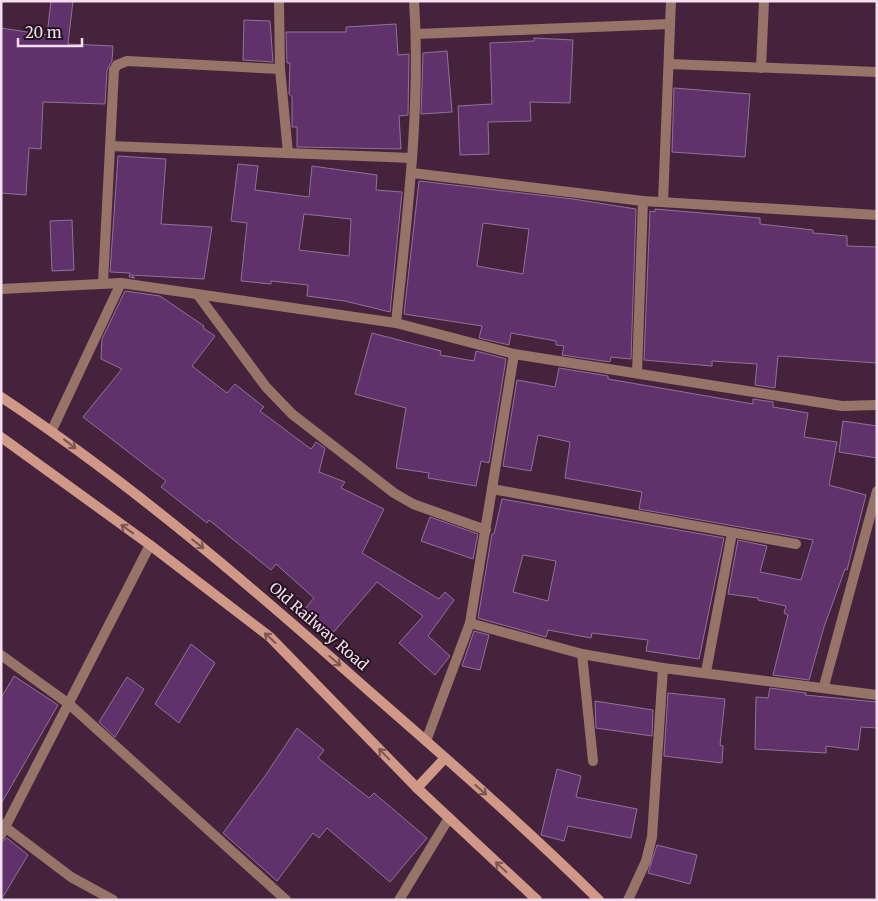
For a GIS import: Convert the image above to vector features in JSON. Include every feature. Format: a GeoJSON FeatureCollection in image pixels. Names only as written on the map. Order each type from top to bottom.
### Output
{"type":"FeatureCollection","features":[{"type":"Feature","properties":{"kind":"main road","name":"Old Railway Road"},"geometry":{"type":"LineString","coordinates":[[1,396],[52,430],[246,582],[549,850],[599,900]]}},
{"type":"Feature","properties":{"kind":"main road"},"geometry":{"type":"LineString","coordinates":[[1,437],[150,545],[270,637],[417,788],[537,900]]}},
{"type":"Feature","properties":{"kind":"main road"},"geometry":{"type":"LineString","coordinates":[[417,788],[445,758]]}},
{"type":"Feature","properties":{"kind":"street"},"geometry":{"type":"LineString","coordinates":[[279,1],[280,69],[288,153]]}},
{"type":"Feature","properties":{"kind":"street"},"geometry":{"type":"LineString","coordinates":[[396,323],[412,173],[416,34],[414,1]]}},
{"type":"Feature","properties":{"kind":"street"},"geometry":{"type":"LineString","coordinates":[[663,202],[672,1]]}},
{"type":"Feature","properties":{"kind":"street"},"geometry":{"type":"LineString","coordinates":[[760,68],[764,1]]}},
{"type":"Feature","properties":{"kind":"street"},"geometry":{"type":"LineString","coordinates":[[416,34],[670,24]]}},
{"type":"Feature","properties":{"kind":"street"},"geometry":{"type":"LineString","coordinates":[[103,283],[114,70],[117,65],[123,62],[280,69]]}},
{"type":"Feature","properties":{"kind":"street"},"geometry":{"type":"LineString","coordinates":[[669,64],[877,72]]}},
{"type":"Feature","properties":{"kind":"street"},"geometry":{"type":"LineString","coordinates":[[110,146],[412,158]]}},
{"type":"Feature","properties":{"kind":"street"},"geometry":{"type":"LineString","coordinates":[[412,173],[643,201],[877,215]]}},
{"type":"Feature","properties":{"kind":"street"},"geometry":{"type":"LineString","coordinates":[[637,373],[643,201]]}},
{"type":"Feature","properties":{"kind":"street"},"geometry":{"type":"LineString","coordinates":[[52,430],[121,283]]}},
{"type":"Feature","properties":{"kind":"street"},"geometry":{"type":"LineString","coordinates":[[1,289],[121,283],[396,323],[514,354],[842,406],[877,405]]}},
{"type":"Feature","properties":{"kind":"street"},"geometry":{"type":"LineString","coordinates":[[198,295],[266,387],[320,436],[394,493],[413,504],[486,530]]}},
{"type":"Feature","properties":{"kind":"street"},"geometry":{"type":"LineString","coordinates":[[426,741],[470,623],[514,354]]}},
{"type":"Feature","properties":{"kind":"street"},"geometry":{"type":"LineString","coordinates":[[492,488],[796,544]]}},
{"type":"Feature","properties":{"kind":"street"},"geometry":{"type":"LineString","coordinates":[[824,686],[874,519],[877,491]]}},
{"type":"Feature","properties":{"kind":"street"},"geometry":{"type":"LineString","coordinates":[[706,672],[732,533]]}},
{"type":"Feature","properties":{"kind":"street"},"geometry":{"type":"LineString","coordinates":[[114,900],[71,877],[3,829],[150,545]]}},
{"type":"Feature","properties":{"kind":"street"},"geometry":{"type":"LineString","coordinates":[[470,623],[582,654],[664,668],[824,686],[877,695]]}},
{"type":"Feature","properties":{"kind":"street"},"geometry":{"type":"LineString","coordinates":[[1,654],[69,704],[286,900]]}},
{"type":"Feature","properties":{"kind":"street"},"geometry":{"type":"LineString","coordinates":[[582,654],[593,761]]}},
{"type":"Feature","properties":{"kind":"street"},"geometry":{"type":"LineString","coordinates":[[628,900],[646,860],[652,837],[664,668]]}},
{"type":"Feature","properties":{"kind":"street"},"geometry":{"type":"LineString","coordinates":[[399,900],[449,818]]}},
{"type":"Feature","properties":{"kind":"building"},"geometry":{"type":"Polygon","coordinates":[[[51,1],[73,1],[68,44],[113,46],[112,61],[107,70],[105,104],[43,102],[41,149],[29,148],[26,195],[1,193],[1,28],[47,35],[51,1]]]}},
{"type":"Feature","properties":{"kind":"building"},"geometry":{"type":"Polygon","coordinates":[[[244,20],[270,21],[273,62],[243,60],[244,20]]]}},
{"type":"Feature","properties":{"kind":"building"},"geometry":{"type":"Polygon","coordinates":[[[396,24],[398,55],[409,54],[408,115],[399,116],[401,149],[297,147],[297,127],[292,127],[292,97],[289,94],[290,63],[287,63],[286,32],[346,32],[346,27],[396,24]]]}},
{"type":"Feature","properties":{"kind":"building"},"geometry":{"type":"Polygon","coordinates":[[[534,38],[573,40],[570,103],[530,102],[531,121],[488,122],[489,154],[460,155],[458,106],[492,104],[490,43],[534,41],[534,38]]]}},
{"type":"Feature","properties":{"kind":"building"},"geometry":{"type":"Polygon","coordinates":[[[447,51],[452,112],[421,114],[423,53],[447,51]]]}},
{"type":"Feature","properties":{"kind":"building"},"geometry":{"type":"Polygon","coordinates":[[[674,88],[750,94],[745,157],[672,152],[674,88]]]}},
{"type":"Feature","properties":{"kind":"building"},"geometry":{"type":"Polygon","coordinates":[[[118,156],[166,159],[161,224],[212,227],[204,279],[131,275],[135,278],[129,277],[130,273],[110,272],[118,156]]]}},
{"type":"Feature","properties":{"kind":"building"},"geometry":{"type":"Polygon","coordinates":[[[238,164],[258,166],[255,190],[309,197],[312,166],[377,175],[376,190],[402,192],[390,312],[345,301],[307,296],[308,285],[271,281],[271,284],[241,281],[247,223],[231,221],[238,164]],[[304,214],[299,250],[349,256],[351,219],[304,214]]]}},
{"type":"Feature","properties":{"kind":"building"},"geometry":{"type":"Polygon","coordinates":[[[419,181],[573,199],[636,209],[631,359],[611,357],[610,362],[562,355],[564,346],[556,345],[556,341],[511,333],[509,345],[479,338],[482,326],[404,314],[419,181]],[[483,223],[477,266],[523,274],[529,229],[483,223]]]}},
{"type":"Feature","properties":{"kind":"building"},"geometry":{"type":"Polygon","coordinates":[[[655,209],[760,218],[760,224],[813,230],[813,233],[847,236],[847,246],[877,247],[877,363],[778,356],[775,388],[755,385],[757,364],[712,361],[712,366],[644,360],[650,211],[655,212],[655,209]]]}},
{"type":"Feature","properties":{"kind":"building"},"geometry":{"type":"Polygon","coordinates":[[[72,220],[74,270],[52,271],[50,221],[72,220]]]}},
{"type":"Feature","properties":{"kind":"building"},"geometry":{"type":"Polygon","coordinates":[[[125,291],[160,296],[204,326],[203,328],[215,336],[192,366],[227,393],[235,384],[264,407],[260,411],[311,449],[316,442],[325,448],[319,472],[345,482],[341,488],[384,509],[362,553],[439,599],[445,592],[454,600],[428,636],[450,656],[435,675],[399,643],[423,616],[377,582],[332,634],[304,610],[314,598],[276,564],[271,570],[209,520],[207,523],[161,487],[166,481],[83,417],[122,369],[101,359],[102,339],[125,291]]]}},
{"type":"Feature","properties":{"kind":"building"},"geometry":{"type":"Polygon","coordinates":[[[372,333],[441,351],[440,355],[474,361],[476,351],[506,359],[489,463],[481,461],[476,486],[428,478],[429,473],[396,468],[406,408],[355,394],[372,333]]]}},
{"type":"Feature","properties":{"kind":"building"},"geometry":{"type":"Polygon","coordinates":[[[559,368],[608,376],[608,379],[753,404],[753,399],[773,402],[773,407],[808,413],[804,437],[837,442],[829,485],[866,495],[847,570],[845,569],[824,627],[809,680],[773,675],[788,615],[784,613],[786,606],[758,600],[758,598],[728,594],[738,540],[767,546],[760,572],[801,580],[813,540],[639,509],[642,492],[565,478],[570,442],[538,435],[531,471],[503,466],[517,380],[555,387],[559,368]]]}},
{"type":"Feature","properties":{"kind":"building"},"geometry":{"type":"Polygon","coordinates":[[[843,421],[877,426],[877,458],[839,452],[843,421]]]}},
{"type":"Feature","properties":{"kind":"building"},"geometry":{"type":"Polygon","coordinates":[[[502,499],[724,538],[699,659],[646,651],[648,640],[592,633],[591,638],[548,630],[546,637],[478,618],[492,534],[494,534],[502,499]],[[523,555],[513,592],[548,601],[556,561],[523,555]]]}},
{"type":"Feature","properties":{"kind":"building"},"geometry":{"type":"Polygon","coordinates":[[[430,517],[478,534],[473,559],[421,541],[430,517]]]}},
{"type":"Feature","properties":{"kind":"building"},"geometry":{"type":"Polygon","coordinates":[[[474,631],[489,635],[480,670],[462,666],[474,631]]]}},
{"type":"Feature","properties":{"kind":"building"},"geometry":{"type":"Polygon","coordinates":[[[191,644],[215,663],[179,723],[155,704],[191,644]]]}},
{"type":"Feature","properties":{"kind":"building"},"geometry":{"type":"Polygon","coordinates":[[[14,676],[58,705],[1,804],[1,698],[14,676]]]}},
{"type":"Feature","properties":{"kind":"building"},"geometry":{"type":"Polygon","coordinates":[[[127,677],[144,689],[115,737],[99,722],[127,677]]]}},
{"type":"Feature","properties":{"kind":"building"},"geometry":{"type":"Polygon","coordinates":[[[770,688],[806,693],[805,695],[877,702],[877,728],[861,727],[858,750],[826,746],[826,753],[755,749],[756,697],[768,698],[770,688]]]}},
{"type":"Feature","properties":{"kind":"building"},"geometry":{"type":"Polygon","coordinates":[[[668,693],[725,699],[720,745],[723,746],[722,763],[664,756],[668,693]]]}},
{"type":"Feature","properties":{"kind":"building"},"geometry":{"type":"Polygon","coordinates":[[[595,701],[653,710],[652,736],[596,728],[595,701]]]}},
{"type":"Feature","properties":{"kind":"building"},"geometry":{"type":"Polygon","coordinates":[[[297,728],[324,750],[318,758],[369,798],[374,793],[427,838],[390,882],[327,828],[319,838],[313,833],[277,881],[223,833],[297,728]]]}},
{"type":"Feature","properties":{"kind":"building"},"geometry":{"type":"Polygon","coordinates":[[[557,769],[581,776],[576,797],[637,809],[631,838],[568,826],[564,841],[541,835],[557,769]]]}},
{"type":"Feature","properties":{"kind":"building"},"geometry":{"type":"Polygon","coordinates":[[[7,838],[28,855],[1,900],[1,842],[7,838]]]}},
{"type":"Feature","properties":{"kind":"building"},"geometry":{"type":"Polygon","coordinates":[[[657,845],[697,855],[690,884],[648,873],[657,845]]]}}]}
